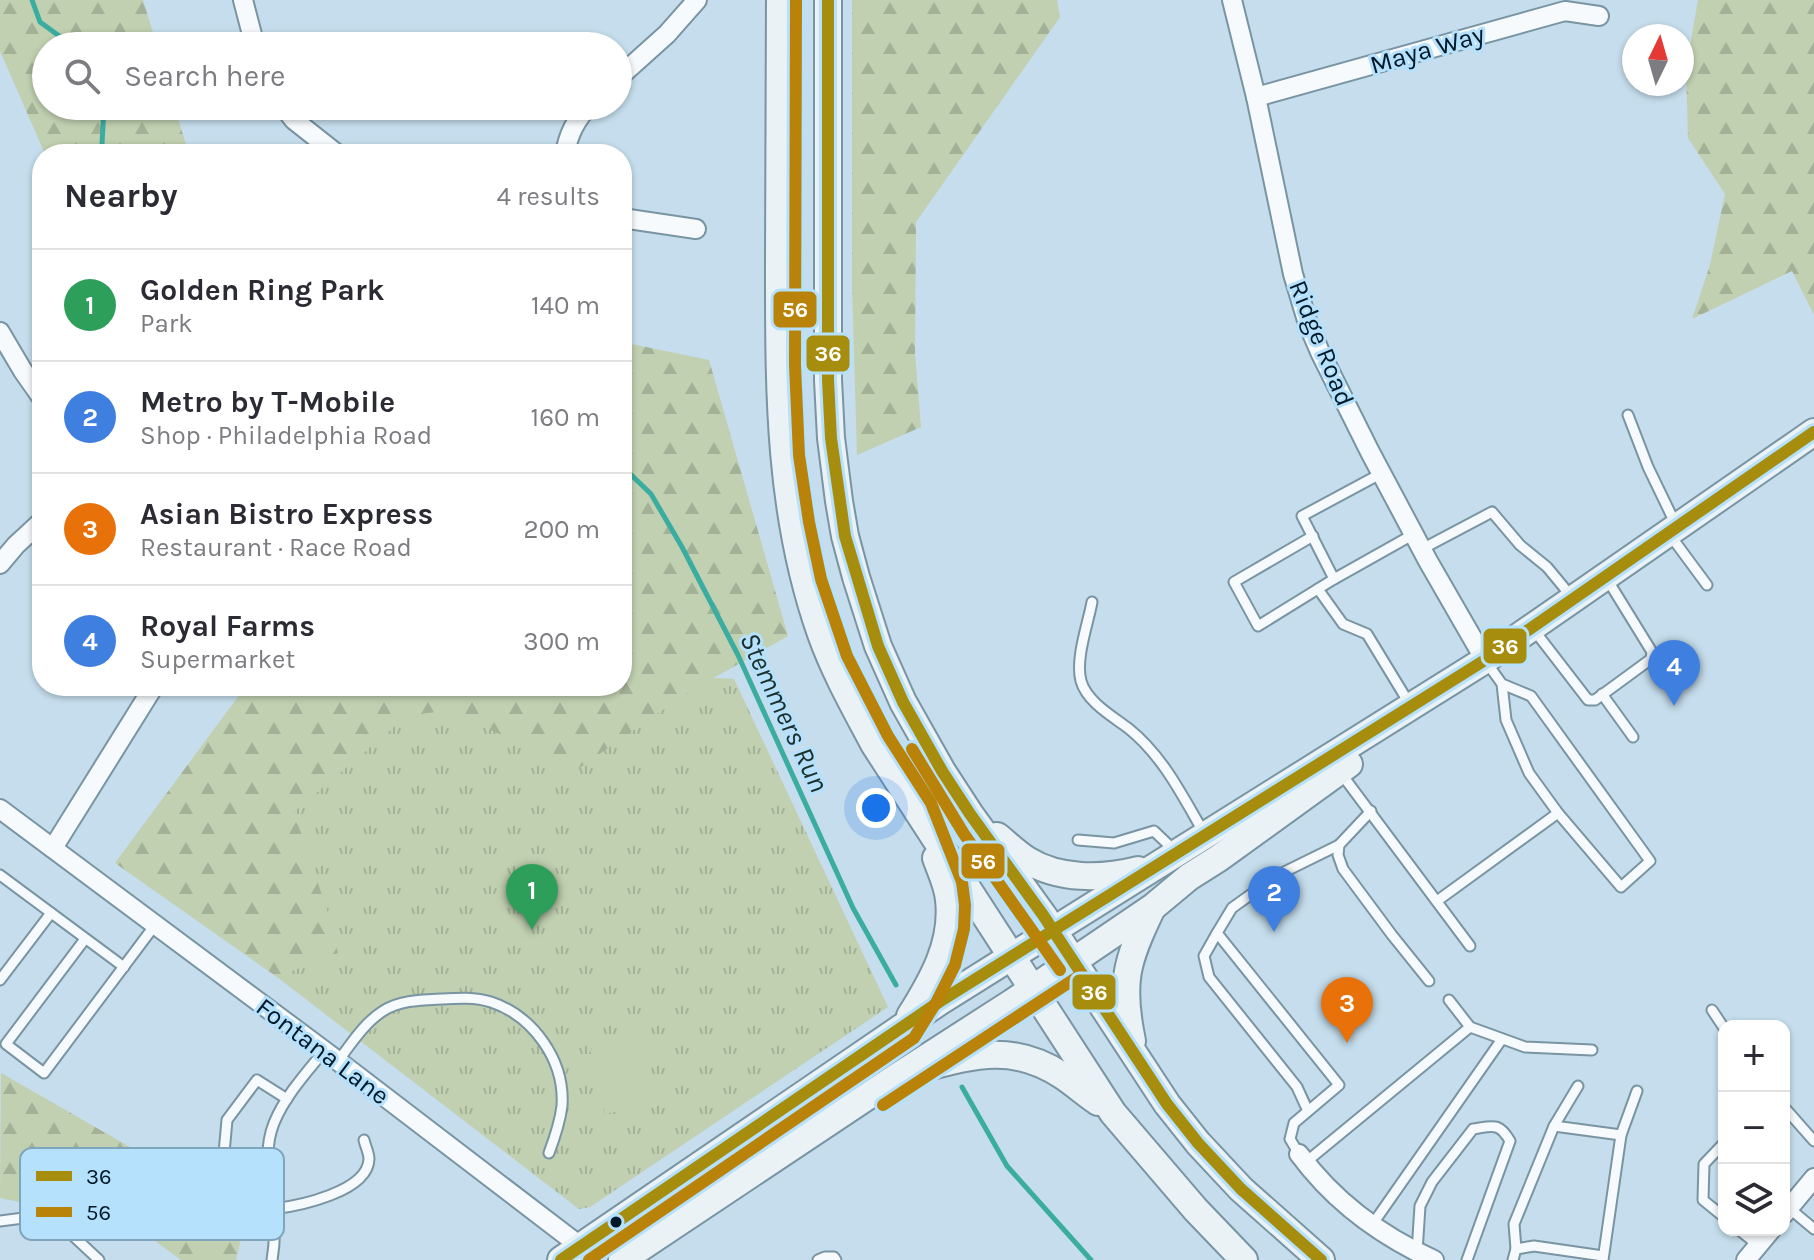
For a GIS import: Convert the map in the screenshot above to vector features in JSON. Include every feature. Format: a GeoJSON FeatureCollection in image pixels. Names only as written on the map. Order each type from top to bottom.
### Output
{"type":"FeatureCollection","features":[{"type":"Feature","properties":{"kind":"main road"},"geometry":{"type":"LineString","coordinates":[[780,0],[779,395],[783,457],[806,583],[832,662],[874,744],[1113,1113],[1196,1210],[1244,1260]]}},
{"type":"Feature","properties":{"kind":"main road"},"geometry":{"type":"LineString","coordinates":[[828,0],[828,380],[831,438],[849,550],[878,646],[903,702],[942,771],[1167,1104],[1241,1189],[1321,1260]]}},
{"type":"Feature","properties":{"kind":"main road"},"geometry":{"type":"LineString","coordinates":[[576,1255],[904,1026],[1011,955],[1485,660],[1814,432]]}},
{"type":"Feature","properties":{"kind":"main road"},"geometry":{"type":"LineString","coordinates":[[622,1260],[1153,907],[1189,877],[1339,771],[1405,710]]}},
{"type":"Feature","properties":{"kind":"main road"},"geometry":{"type":"LineString","coordinates":[[904,1026],[935,976],[947,938],[949,917],[947,888],[917,810]]}},
{"type":"Feature","properties":{"kind":"main road"},"geometry":{"type":"LineString","coordinates":[[970,814],[1027,860],[1043,868],[1068,874],[1111,876],[1171,857]]}},
{"type":"Feature","properties":{"kind":"main road"},"geometry":{"type":"LineString","coordinates":[[1134,1053],[1125,998],[1126,980],[1137,940],[1153,907]]}},
{"type":"Feature","properties":{"kind":"main road"},"geometry":{"type":"LineString","coordinates":[[898,1076],[980,1054],[1026,1058],[1065,1077],[1113,1113]]}},
{"type":"Feature","properties":{"kind":"street"},"geometry":{"type":"LineString","coordinates":[[243,0],[251,32]]}},
{"type":"Feature","properties":{"kind":"street"},"geometry":{"type":"LineString","coordinates":[[632,65],[667,34],[697,0]]}},
{"type":"Feature","properties":{"kind":"street","name":"Ridge Road"},"geometry":{"type":"LineString","coordinates":[[1232,0],[1293,274],[1308,324],[1418,542],[1485,660]]}},
{"type":"Feature","properties":{"kind":"street","name":"Maya Way"},"geometry":{"type":"LineString","coordinates":[[1256,97],[1565,11],[1599,16]]}},
{"type":"Feature","properties":{"kind":"street"},"geometry":{"type":"LineString","coordinates":[[294,120],[324,144]]}},
{"type":"Feature","properties":{"kind":"street"},"geometry":{"type":"LineString","coordinates":[[568,144],[577,120]]}},
{"type":"Feature","properties":{"kind":"street"},"geometry":{"type":"LineString","coordinates":[[632,219],[696,229]]}},
{"type":"Feature","properties":{"kind":"street"},"geometry":{"type":"LineString","coordinates":[[2,341],[32,384]]}},
{"type":"Feature","properties":{"kind":"street"},"geometry":{"type":"LineString","coordinates":[[0,564],[32,530]]}},
{"type":"Feature","properties":{"kind":"street"},"geometry":{"type":"LineString","coordinates":[[53,848],[148,696]]}},
{"type":"Feature","properties":{"kind":"street","name":"Fontana Lane"},"geometry":{"type":"LineString","coordinates":[[0,809],[331,1056],[576,1255]]}},
{"type":"Feature","properties":{"kind":"street"},"geometry":{"type":"LineString","coordinates":[[1302,1158],[1332,1193],[1372,1225],[1425,1256]]}},
{"type":"Feature","properties":{"kind":"street"},"geometry":{"type":"LineString","coordinates":[[1790,1206],[1814,1178]]}},
{"type":"Feature","properties":{"kind":"street"},"geometry":{"type":"LineString","coordinates":[[1746,1260],[1766,1236]]}},
{"type":"Feature","properties":{"kind":"lane"},"geometry":{"type":"LineString","coordinates":[[1628,415],[1672,530],[1707,585]]}},
{"type":"Feature","properties":{"kind":"lane"},"geometry":{"type":"LineString","coordinates":[[1334,579],[1302,516],[1382,473]]}},
{"type":"Feature","properties":{"kind":"lane"},"geometry":{"type":"LineString","coordinates":[[1313,536],[1234,582],[1258,626],[1334,579],[1492,512],[1573,598]]}},
{"type":"Feature","properties":{"kind":"lane"},"geometry":{"type":"LineString","coordinates":[[1532,627],[1588,700],[1595,700],[1651,659],[1652,652],[1605,577]]}},
{"type":"Feature","properties":{"kind":"lane"},"geometry":{"type":"LineString","coordinates":[[1318,589],[1343,624],[1367,634],[1405,710]]}},
{"type":"Feature","properties":{"kind":"lane"},"geometry":{"type":"LineString","coordinates":[[1092,602],[1080,660],[1082,683],[1097,703],[1159,758],[1206,836]]}},
{"type":"Feature","properties":{"kind":"lane"},"geometry":{"type":"LineString","coordinates":[[1485,660],[1502,684],[1506,720],[1529,773],[1558,813],[1621,887],[1650,861],[1531,696],[1502,684]]}},
{"type":"Feature","properties":{"kind":"lane"},"geometry":{"type":"LineString","coordinates":[[1602,694],[1633,737]]}},
{"type":"Feature","properties":{"kind":"lane"},"geometry":{"type":"LineString","coordinates":[[1339,771],[1470,946]]}},
{"type":"Feature","properties":{"kind":"lane"},"geometry":{"type":"LineString","coordinates":[[1308,1111],[1297,1087],[1209,977],[1204,956],[1232,908],[1278,875],[1339,845],[1371,811]]}},
{"type":"Feature","properties":{"kind":"lane"},"geometry":{"type":"LineString","coordinates":[[1437,901],[1558,813]]}},
{"type":"Feature","properties":{"kind":"lane"},"geometry":{"type":"LineString","coordinates":[[1078,840],[1114,843],[1154,831],[1171,857]]}},
{"type":"Feature","properties":{"kind":"lane"},"geometry":{"type":"LineString","coordinates":[[1339,845],[1338,855],[1343,869],[1429,981]]}},
{"type":"Feature","properties":{"kind":"lane"},"geometry":{"type":"LineString","coordinates":[[0,875],[124,967]]}},
{"type":"Feature","properties":{"kind":"lane"},"geometry":{"type":"LineString","coordinates":[[0,980],[51,913]]}},
{"type":"Feature","properties":{"kind":"lane"},"geometry":{"type":"LineString","coordinates":[[85,939],[6,1044],[44,1073],[155,924]]}},
{"type":"Feature","properties":{"kind":"lane"},"geometry":{"type":"LineString","coordinates":[[1217,933],[1339,1085],[1294,1123],[1290,1139],[1302,1158],[1470,1027]]}},
{"type":"Feature","properties":{"kind":"lane"},"geometry":{"type":"LineString","coordinates":[[268,1148],[273,1125],[287,1099],[385,1009],[403,1002],[469,998],[489,1001],[525,1020],[550,1051],[562,1103],[549,1153]]}},
{"type":"Feature","properties":{"kind":"lane"},"geometry":{"type":"LineString","coordinates":[[1449,1000],[1470,1027],[1502,1039],[1525,1047],[1592,1050]]}},
{"type":"Feature","properties":{"kind":"lane"},"geometry":{"type":"LineString","coordinates":[[1712,1010],[1719,1020]]}},
{"type":"Feature","properties":{"kind":"lane"},"geometry":{"type":"LineString","coordinates":[[1372,1225],[1502,1039]]}},
{"type":"Feature","properties":{"kind":"lane"},"geometry":{"type":"LineString","coordinates":[[224,1148],[227,1120],[257,1080],[287,1099]]}},
{"type":"Feature","properties":{"kind":"lane"},"geometry":{"type":"LineString","coordinates":[[1513,1260],[1516,1249],[1514,1224],[1554,1126],[1578,1086]]}},
{"type":"Feature","properties":{"kind":"lane"},"geometry":{"type":"LineString","coordinates":[[1516,1249],[1534,1246],[1603,1258],[1621,1135],[1637,1091]]}},
{"type":"Feature","properties":{"kind":"lane"},"geometry":{"type":"LineString","coordinates":[[1790,1114],[1814,1141]]}},
{"type":"Feature","properties":{"kind":"lane"},"geometry":{"type":"LineString","coordinates":[[1425,1256],[1420,1206],[1432,1182],[1473,1129],[1494,1125],[1503,1130],[1510,1141],[1467,1260]]}},
{"type":"Feature","properties":{"kind":"lane"},"geometry":{"type":"LineString","coordinates":[[1554,1126],[1621,1135]]}},
{"type":"Feature","properties":{"kind":"lane"},"geometry":{"type":"LineString","coordinates":[[284,1208],[346,1188],[365,1171],[369,1159],[364,1140]]}},
{"type":"Feature","properties":{"kind":"lane"},"geometry":{"type":"LineString","coordinates":[[1718,1149],[1704,1164],[1703,1200],[1718,1212]]}},
{"type":"Feature","properties":{"kind":"lane"},"geometry":{"type":"LineString","coordinates":[[1790,1214],[1814,1229]]}},
{"type":"Feature","properties":{"kind":"lane"},"geometry":{"type":"LineString","coordinates":[[0,1221],[20,1218]]}},
{"type":"Feature","properties":{"kind":"lane"},"geometry":{"type":"LineString","coordinates":[[1747,1236],[1758,1245]]}},
{"type":"Feature","properties":{"kind":"lane"},"geometry":{"type":"LineString","coordinates":[[78,1240],[99,1260]]}},
{"type":"Feature","properties":{"kind":"lane"},"geometry":{"type":"LineString","coordinates":[[272,1260],[274,1240]]}},
{"type":"Feature","properties":{"kind":"lane"},"geometry":{"type":"LineString","coordinates":[[818,1260],[834,1257],[836,1260]]}},
{"type":"Feature","properties":{"kind":"green space"},"geometry":{"type":"Polygon","coordinates":[[[0,0],[143,0],[153,32],[32,32],[32,120],[178,120],[186,144],[41,144],[0,51],[0,0]]]}},
{"type":"Feature","properties":{"kind":"green space"},"geometry":{"type":"Polygon","coordinates":[[[852,0],[1057,0],[1060,17],[916,222],[915,354],[921,427],[857,455],[852,286],[852,0]]]}},
{"type":"Feature","properties":{"kind":"green space"},"geometry":{"type":"Polygon","coordinates":[[[1698,0],[1814,0],[1814,315],[1792,271],[1692,319],[1710,265],[1725,194],[1688,138],[1687,96],[1694,96],[1694,24],[1698,0]]]}},
{"type":"Feature","properties":{"kind":"green space"},"geometry":{"type":"Polygon","coordinates":[[[632,344],[709,360],[788,636],[687,693],[578,769],[448,711],[408,715],[294,812],[338,953],[277,977],[115,863],[239,696],[632,696],[632,344]]]}},
{"type":"Feature","properties":{"kind":"green space"},"geometry":{"type":"Polygon","coordinates":[[[632,674],[734,679],[888,1007],[590,1207],[579,1209],[277,977],[146,884],[266,696],[632,696],[632,674]]]}},
{"type":"Feature","properties":{"kind":"green space"},"geometry":{"type":"Polygon","coordinates":[[[642,1037],[657,1103],[605,1114],[590,1049],[642,1037]]]}},
{"type":"Feature","properties":{"kind":"green space"},"geometry":{"type":"Polygon","coordinates":[[[1,1073],[132,1148],[20,1148],[20,1202],[0,1198],[1,1073]]]}},
{"type":"Feature","properties":{"kind":"green space"},"geometry":{"type":"Polygon","coordinates":[[[154,1240],[241,1240],[236,1260],[181,1260],[154,1240]]]}},
{"type":"Feature","properties":{"kind":"waterway","name":"Stemmers Run"},"geometry":{"type":"LineString","coordinates":[[32,0],[40,22],[54,32]]}},
{"type":"Feature","properties":{"kind":"waterway","name":"Stemmers Run"},"geometry":{"type":"LineString","coordinates":[[102,144],[103,120]]}},
{"type":"Feature","properties":{"kind":"waterway","name":"Stemmers Run"},"geometry":{"type":"LineString","coordinates":[[632,476],[651,494],[738,655],[853,908],[896,985]]}},
{"type":"Feature","properties":{"kind":"waterway","name":"Stemmers Run"},"geometry":{"type":"LineString","coordinates":[[962,1087],[1007,1166],[1091,1260]]}},
{"type":"Feature","properties":{"kind":"transit line","name":"56"},"geometry":{"type":"LineString","coordinates":[[589,1260],[914,1038],[955,965],[964,929],[962,882],[931,803],[888,736],[847,656],[821,579],[809,522],[799,455],[795,365],[796,0]]}},
{"type":"Feature","properties":{"kind":"transit line","name":"36"},"geometry":{"type":"LineString","coordinates":[[828,0],[828,380],[831,438],[845,536],[878,646],[903,702],[942,771],[1043,915],[1167,1104],[1241,1189],[1321,1260]]}},
{"type":"Feature","properties":{"kind":"transit line","name":"36"},"geometry":{"type":"LineString","coordinates":[[561,1260],[939,1002],[1485,660],[1814,432]]}},
{"type":"Feature","properties":{"kind":"transit line","name":"56"},"geometry":{"type":"LineString","coordinates":[[912,749],[964,834],[1060,970]]}},
{"type":"Feature","properties":{"kind":"transit line","name":"56"},"geometry":{"type":"LineString","coordinates":[[883,1105],[1082,974]]}},
{"type":"Feature","properties":{"kind":"place","name":"Royal Farms"},"geometry":{"type":"Point","coordinates":[1674,706]}},
{"type":"Feature","properties":{"kind":"place","name":"Golden Ring Park"},"geometry":{"type":"Point","coordinates":[532,930]}},
{"type":"Feature","properties":{"kind":"place","name":"Metro by T-Mobile"},"geometry":{"type":"Point","coordinates":[1274,932]}},
{"type":"Feature","properties":{"kind":"place","name":"Asian Bistro Express"},"geometry":{"type":"Point","coordinates":[1347,1043]}}]}
